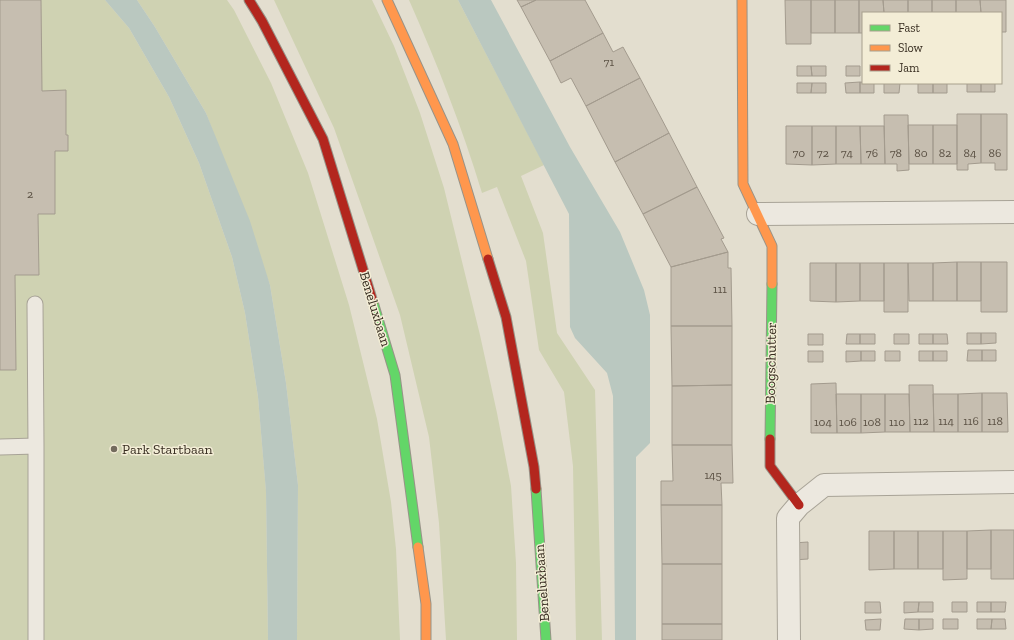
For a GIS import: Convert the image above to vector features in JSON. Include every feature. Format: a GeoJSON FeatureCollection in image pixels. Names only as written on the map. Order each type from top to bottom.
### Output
{"type":"FeatureCollection","features":[{"type":"Feature","properties":{"kind":"main road","name":"Beneluxbaan"},"geometry":{"type":"LineString","coordinates":[[248,0],[262,21],[323,139],[395,375],[426,604],[426,640]]}},
{"type":"Feature","properties":{"kind":"main road","name":"Beneluxbaan"},"geometry":{"type":"LineString","coordinates":[[387,0],[453,144],[506,317],[534,467],[546,640]]}},
{"type":"Feature","properties":{"kind":"main road","name":"Boogschutter"},"geometry":{"type":"LineString","coordinates":[[742,0],[743,184],[772,246],[770,466],[799,505]]}},
{"type":"Feature","properties":{"kind":"street"},"geometry":{"type":"LineString","coordinates":[[758,214],[1014,212]]}},
{"type":"Feature","properties":{"kind":"street"},"geometry":{"type":"LineString","coordinates":[[789,640],[788,518],[799,505],[824,485],[1014,482]]}},
{"type":"Feature","properties":{"kind":"lane"},"geometry":{"type":"LineString","coordinates":[[35,304],[36,640]]}},
{"type":"Feature","properties":{"kind":"lane"},"geometry":{"type":"LineString","coordinates":[[0,447],[36,446]]}},
{"type":"Feature","properties":{"kind":"green space","name":"Park Startbaan"},"geometry":{"type":"Polygon","coordinates":[[[0,0],[105,0],[129,28],[169,97],[199,163],[232,257],[245,313],[258,397],[266,491],[268,640],[0,640],[0,0]]]}},
{"type":"Feature","properties":{"kind":"green space"},"geometry":{"type":"Polygon","coordinates":[[[137,0],[227,0],[234,10],[271,83],[308,173],[349,305],[377,419],[391,502],[396,549],[400,640],[297,640],[298,485],[286,383],[270,285],[206,113],[155,27],[137,0]]]}},
{"type":"Feature","properties":{"kind":"green space"},"geometry":{"type":"Polygon","coordinates":[[[274,0],[372,0],[394,46],[420,113],[444,188],[480,335],[511,486],[516,563],[517,640],[446,640],[439,523],[429,437],[400,315],[334,128],[274,0]]]}},
{"type":"Feature","properties":{"kind":"green space"},"geometry":{"type":"Polygon","coordinates":[[[409,0],[458,0],[544,165],[521,176],[543,233],[557,333],[595,390],[602,640],[576,640],[573,466],[564,392],[539,350],[526,261],[497,187],[482,193],[448,95],[409,0]]]}},
{"type":"Feature","properties":{"kind":"shaded area"},"geometry":{"type":"Polygon","coordinates":[[[105,0],[137,0],[155,27],[206,113],[250,221],[270,285],[286,383],[298,485],[297,640],[268,640],[266,492],[258,397],[245,313],[232,257],[199,163],[169,97],[129,28],[105,0]]]}},
{"type":"Feature","properties":{"kind":"shaded area"},"geometry":{"type":"Polygon","coordinates":[[[458,0],[491,0],[570,147],[620,232],[644,290],[650,315],[650,443],[636,457],[636,640],[615,640],[613,396],[607,373],[575,338],[570,327],[569,214],[458,0]]]}},
{"type":"Feature","properties":{"kind":"building"},"geometry":{"type":"Polygon","coordinates":[[[0,0],[41,0],[42,91],[66,90],[66,135],[68,135],[68,151],[55,151],[55,214],[38,214],[39,275],[15,275],[16,370],[0,370],[0,0]]]}},
{"type":"Feature","properties":{"kind":"building"},"geometry":{"type":"Polygon","coordinates":[[[517,0],[536,0],[521,7],[517,0]]]}},
{"type":"Feature","properties":{"kind":"building"},"geometry":{"type":"Polygon","coordinates":[[[536,0],[585,0],[603,33],[550,61],[521,7],[536,0]]]}},
{"type":"Feature","properties":{"kind":"building"},"geometry":{"type":"Polygon","coordinates":[[[785,0],[811,0],[811,44],[786,44],[785,0]]]}},
{"type":"Feature","properties":{"kind":"building"},"geometry":{"type":"Polygon","coordinates":[[[811,0],[835,0],[835,33],[811,33],[811,0]]]}},
{"type":"Feature","properties":{"kind":"building"},"geometry":{"type":"Polygon","coordinates":[[[835,0],[859,0],[859,33],[835,33],[835,0]]]}},
{"type":"Feature","properties":{"kind":"building"},"geometry":{"type":"Polygon","coordinates":[[[859,0],[883,0],[884,12],[862,12],[862,33],[859,33],[859,0]]]}},
{"type":"Feature","properties":{"kind":"building"},"geometry":{"type":"Polygon","coordinates":[[[883,0],[908,0],[908,12],[884,12],[883,0]]]}},
{"type":"Feature","properties":{"kind":"building"},"geometry":{"type":"Polygon","coordinates":[[[908,0],[932,0],[932,12],[908,12],[908,0]]]}},
{"type":"Feature","properties":{"kind":"building"},"geometry":{"type":"Polygon","coordinates":[[[932,0],[956,0],[956,12],[932,12],[932,0]]]}},
{"type":"Feature","properties":{"kind":"building"},"geometry":{"type":"Polygon","coordinates":[[[956,0],[980,0],[981,12],[956,12],[956,0]]]}},
{"type":"Feature","properties":{"kind":"building"},"geometry":{"type":"Polygon","coordinates":[[[980,0],[1006,0],[1006,32],[1002,32],[1002,12],[981,12],[980,0]]]}},
{"type":"Feature","properties":{"kind":"building"},"geometry":{"type":"Polygon","coordinates":[[[603,33],[613,52],[623,47],[640,78],[586,106],[571,78],[561,83],[550,61],[603,33]]]}},
{"type":"Feature","properties":{"kind":"building"},"geometry":{"type":"Polygon","coordinates":[[[797,66],[811,66],[812,76],[797,76],[797,66]]]}},
{"type":"Feature","properties":{"kind":"building"},"geometry":{"type":"Polygon","coordinates":[[[811,66],[826,66],[826,76],[812,76],[811,66]]]}},
{"type":"Feature","properties":{"kind":"building"},"geometry":{"type":"Polygon","coordinates":[[[846,66],[860,66],[860,76],[846,76],[846,66]]]}},
{"type":"Feature","properties":{"kind":"building"},"geometry":{"type":"Polygon","coordinates":[[[640,78],[669,133],[615,162],[586,106],[640,78]]]}},
{"type":"Feature","properties":{"kind":"building"},"geometry":{"type":"Polygon","coordinates":[[[860,82],[860,93],[846,93],[845,83],[860,82]]]}},
{"type":"Feature","properties":{"kind":"building"},"geometry":{"type":"Polygon","coordinates":[[[860,82],[862,82],[862,84],[874,84],[874,93],[860,93],[860,82]]]}},
{"type":"Feature","properties":{"kind":"building"},"geometry":{"type":"Polygon","coordinates":[[[797,83],[812,83],[811,93],[797,93],[797,83]]]}},
{"type":"Feature","properties":{"kind":"building"},"geometry":{"type":"Polygon","coordinates":[[[812,83],[826,83],[826,93],[811,93],[812,83]]]}},
{"type":"Feature","properties":{"kind":"building"},"geometry":{"type":"Polygon","coordinates":[[[884,84],[900,84],[899,93],[884,93],[884,84]]]}},
{"type":"Feature","properties":{"kind":"building"},"geometry":{"type":"Polygon","coordinates":[[[918,84],[933,84],[933,93],[918,93],[918,84]]]}},
{"type":"Feature","properties":{"kind":"building"},"geometry":{"type":"Polygon","coordinates":[[[933,84],[947,84],[947,93],[933,93],[933,84]]]}},
{"type":"Feature","properties":{"kind":"building"},"geometry":{"type":"Polygon","coordinates":[[[967,84],[981,84],[981,92],[967,92],[967,84]]]}},
{"type":"Feature","properties":{"kind":"building"},"geometry":{"type":"Polygon","coordinates":[[[981,84],[995,84],[995,92],[981,92],[981,84]]]}},
{"type":"Feature","properties":{"kind":"building"},"geometry":{"type":"Polygon","coordinates":[[[957,114],[981,114],[981,163],[968,164],[968,170],[957,170],[957,114]]]}},
{"type":"Feature","properties":{"kind":"building"},"geometry":{"type":"Polygon","coordinates":[[[981,114],[1007,114],[1007,170],[995,170],[995,163],[981,163],[981,114]]]}},
{"type":"Feature","properties":{"kind":"building"},"geometry":{"type":"Polygon","coordinates":[[[884,115],[908,115],[909,170],[897,171],[897,164],[885,164],[884,115]]]}},
{"type":"Feature","properties":{"kind":"building"},"geometry":{"type":"Polygon","coordinates":[[[908,125],[933,125],[933,164],[909,164],[908,125]]]}},
{"type":"Feature","properties":{"kind":"building"},"geometry":{"type":"Polygon","coordinates":[[[933,125],[957,125],[957,164],[933,164],[933,125]]]}},
{"type":"Feature","properties":{"kind":"building"},"geometry":{"type":"Polygon","coordinates":[[[786,126],[812,126],[812,165],[786,164],[786,126]]]}},
{"type":"Feature","properties":{"kind":"building"},"geometry":{"type":"Polygon","coordinates":[[[812,126],[836,126],[836,164],[812,165],[812,126]]]}},
{"type":"Feature","properties":{"kind":"building"},"geometry":{"type":"Polygon","coordinates":[[[836,126],[860,126],[861,164],[836,164],[836,126]]]}},
{"type":"Feature","properties":{"kind":"building"},"geometry":{"type":"Polygon","coordinates":[[[860,126],[884,126],[885,164],[861,164],[860,126]]]}},
{"type":"Feature","properties":{"kind":"building"},"geometry":{"type":"Polygon","coordinates":[[[669,133],[697,187],[643,214],[615,162],[669,133]]]}},
{"type":"Feature","properties":{"kind":"building"},"geometry":{"type":"Polygon","coordinates":[[[697,187],[724,238],[721,239],[728,252],[671,267],[643,214],[697,187]]]}},
{"type":"Feature","properties":{"kind":"building"},"geometry":{"type":"Polygon","coordinates":[[[728,252],[728,268],[731,268],[732,326],[671,326],[671,267],[728,252]]]}},
{"type":"Feature","properties":{"kind":"building"},"geometry":{"type":"Polygon","coordinates":[[[957,262],[981,262],[981,301],[957,301],[957,262]]]}},
{"type":"Feature","properties":{"kind":"building"},"geometry":{"type":"Polygon","coordinates":[[[957,262],[957,301],[933,301],[933,263],[957,262]]]}},
{"type":"Feature","properties":{"kind":"building"},"geometry":{"type":"Polygon","coordinates":[[[981,262],[1007,262],[1007,312],[981,312],[981,262]]]}},
{"type":"Feature","properties":{"kind":"building"},"geometry":{"type":"Polygon","coordinates":[[[810,263],[836,263],[836,302],[810,301],[810,263]]]}},
{"type":"Feature","properties":{"kind":"building"},"geometry":{"type":"Polygon","coordinates":[[[836,263],[860,263],[860,301],[836,302],[836,263]]]}},
{"type":"Feature","properties":{"kind":"building"},"geometry":{"type":"Polygon","coordinates":[[[860,263],[884,263],[884,301],[860,301],[860,263]]]}},
{"type":"Feature","properties":{"kind":"building"},"geometry":{"type":"Polygon","coordinates":[[[884,263],[908,263],[908,312],[884,312],[884,263]]]}},
{"type":"Feature","properties":{"kind":"building"},"geometry":{"type":"Polygon","coordinates":[[[908,263],[933,263],[933,301],[909,301],[908,263]]]}},
{"type":"Feature","properties":{"kind":"building"},"geometry":{"type":"Polygon","coordinates":[[[671,326],[732,326],[732,385],[672,386],[671,326]]]}},
{"type":"Feature","properties":{"kind":"building"},"geometry":{"type":"Polygon","coordinates":[[[967,333],[981,333],[981,344],[967,344],[967,333]]]}},
{"type":"Feature","properties":{"kind":"building"},"geometry":{"type":"Polygon","coordinates":[[[981,333],[996,333],[996,343],[981,344],[981,333]]]}},
{"type":"Feature","properties":{"kind":"building"},"geometry":{"type":"Polygon","coordinates":[[[808,334],[823,334],[823,345],[808,345],[808,334]]]}},
{"type":"Feature","properties":{"kind":"building"},"geometry":{"type":"Polygon","coordinates":[[[847,334],[860,334],[860,344],[846,344],[847,334]]]}},
{"type":"Feature","properties":{"kind":"building"},"geometry":{"type":"Polygon","coordinates":[[[860,334],[875,334],[875,344],[860,344],[860,334]]]}},
{"type":"Feature","properties":{"kind":"building"},"geometry":{"type":"Polygon","coordinates":[[[894,334],[909,334],[909,344],[894,344],[894,334]]]}},
{"type":"Feature","properties":{"kind":"building"},"geometry":{"type":"Polygon","coordinates":[[[919,334],[933,334],[933,344],[919,344],[919,334]]]}},
{"type":"Feature","properties":{"kind":"building"},"geometry":{"type":"Polygon","coordinates":[[[933,334],[947,334],[948,344],[933,344],[933,334]]]}},
{"type":"Feature","properties":{"kind":"building"},"geometry":{"type":"Polygon","coordinates":[[[968,350],[982,350],[982,361],[967,361],[968,350]]]}},
{"type":"Feature","properties":{"kind":"building"},"geometry":{"type":"Polygon","coordinates":[[[982,350],[996,350],[996,361],[982,361],[982,350]]]}},
{"type":"Feature","properties":{"kind":"building"},"geometry":{"type":"Polygon","coordinates":[[[808,351],[823,351],[823,362],[808,362],[808,351]]]}},
{"type":"Feature","properties":{"kind":"building"},"geometry":{"type":"Polygon","coordinates":[[[846,351],[861,351],[861,361],[846,362],[846,351]]]}},
{"type":"Feature","properties":{"kind":"building"},"geometry":{"type":"Polygon","coordinates":[[[861,351],[875,351],[875,361],[861,361],[861,351]]]}},
{"type":"Feature","properties":{"kind":"building"},"geometry":{"type":"Polygon","coordinates":[[[885,351],[900,351],[900,361],[885,361],[885,351]]]}},
{"type":"Feature","properties":{"kind":"building"},"geometry":{"type":"Polygon","coordinates":[[[919,351],[933,351],[933,361],[919,361],[919,351]]]}},
{"type":"Feature","properties":{"kind":"building"},"geometry":{"type":"Polygon","coordinates":[[[933,351],[947,351],[947,361],[933,361],[933,351]]]}},
{"type":"Feature","properties":{"kind":"building"},"geometry":{"type":"Polygon","coordinates":[[[836,383],[837,433],[811,433],[811,384],[836,383]]]}},
{"type":"Feature","properties":{"kind":"building"},"geometry":{"type":"Polygon","coordinates":[[[732,385],[732,445],[672,445],[672,386],[732,385]]]}},
{"type":"Feature","properties":{"kind":"building"},"geometry":{"type":"Polygon","coordinates":[[[909,385],[933,385],[934,432],[910,432],[909,385]]]}},
{"type":"Feature","properties":{"kind":"building"},"geometry":{"type":"Polygon","coordinates":[[[982,393],[982,432],[958,432],[958,394],[982,393]]]}},
{"type":"Feature","properties":{"kind":"building"},"geometry":{"type":"Polygon","coordinates":[[[982,393],[1007,393],[1008,432],[982,432],[982,393]]]}},
{"type":"Feature","properties":{"kind":"building"},"geometry":{"type":"Polygon","coordinates":[[[836,394],[861,394],[861,433],[837,433],[836,394]]]}},
{"type":"Feature","properties":{"kind":"building"},"geometry":{"type":"Polygon","coordinates":[[[861,394],[885,394],[885,432],[861,433],[861,394]]]}},
{"type":"Feature","properties":{"kind":"building"},"geometry":{"type":"Polygon","coordinates":[[[885,394],[909,394],[910,432],[885,432],[885,394]]]}},
{"type":"Feature","properties":{"kind":"building"},"geometry":{"type":"Polygon","coordinates":[[[933,394],[958,394],[958,432],[934,432],[933,394]]]}},
{"type":"Feature","properties":{"kind":"building"},"geometry":{"type":"Polygon","coordinates":[[[672,445],[732,445],[733,483],[721,483],[722,505],[661,505],[661,481],[673,481],[672,445]]]}},
{"type":"Feature","properties":{"kind":"building"},"geometry":{"type":"Polygon","coordinates":[[[661,505],[722,505],[722,564],[662,564],[661,505]]]}},
{"type":"Feature","properties":{"kind":"building"},"geometry":{"type":"Polygon","coordinates":[[[991,530],[991,569],[967,569],[967,531],[991,530]]]}},
{"type":"Feature","properties":{"kind":"building"},"geometry":{"type":"Polygon","coordinates":[[[991,530],[1014,530],[1014,579],[991,579],[991,530]]]}},
{"type":"Feature","properties":{"kind":"building"},"geometry":{"type":"Polygon","coordinates":[[[869,531],[894,531],[894,569],[869,570],[869,531]]]}},
{"type":"Feature","properties":{"kind":"building"},"geometry":{"type":"Polygon","coordinates":[[[894,531],[918,531],[918,569],[894,569],[894,531]]]}},
{"type":"Feature","properties":{"kind":"building"},"geometry":{"type":"Polygon","coordinates":[[[918,531],[943,531],[943,569],[918,569],[918,531]]]}},
{"type":"Feature","properties":{"kind":"building"},"geometry":{"type":"Polygon","coordinates":[[[943,531],[967,531],[967,579],[943,580],[943,531]]]}},
{"type":"Feature","properties":{"kind":"building"},"geometry":{"type":"Polygon","coordinates":[[[808,542],[808,559],[793,560],[793,543],[808,542]]]}},
{"type":"Feature","properties":{"kind":"building"},"geometry":{"type":"Polygon","coordinates":[[[662,564],[722,564],[722,624],[662,624],[662,564]]]}},
{"type":"Feature","properties":{"kind":"building"},"geometry":{"type":"Polygon","coordinates":[[[865,602],[880,602],[881,613],[865,613],[865,602]]]}},
{"type":"Feature","properties":{"kind":"building"},"geometry":{"type":"Polygon","coordinates":[[[904,602],[919,602],[918,612],[904,613],[904,602]]]}},
{"type":"Feature","properties":{"kind":"building"},"geometry":{"type":"Polygon","coordinates":[[[919,602],[933,602],[933,612],[918,612],[919,602]]]}},
{"type":"Feature","properties":{"kind":"building"},"geometry":{"type":"Polygon","coordinates":[[[952,602],[967,602],[967,612],[952,612],[952,602]]]}},
{"type":"Feature","properties":{"kind":"building"},"geometry":{"type":"Polygon","coordinates":[[[977,602],[991,602],[991,612],[977,612],[977,602]]]}},
{"type":"Feature","properties":{"kind":"building"},"geometry":{"type":"Polygon","coordinates":[[[991,602],[1006,602],[1005,612],[991,612],[991,602]]]}},
{"type":"Feature","properties":{"kind":"building"},"geometry":{"type":"Polygon","coordinates":[[[881,619],[880,630],[866,630],[865,620],[881,619]]]}},
{"type":"Feature","properties":{"kind":"building"},"geometry":{"type":"Polygon","coordinates":[[[905,619],[919,619],[919,630],[904,629],[905,619]]]}},
{"type":"Feature","properties":{"kind":"building"},"geometry":{"type":"Polygon","coordinates":[[[919,619],[933,619],[933,629],[919,630],[919,619]]]}},
{"type":"Feature","properties":{"kind":"building"},"geometry":{"type":"Polygon","coordinates":[[[943,619],[958,619],[958,629],[943,629],[943,619]]]}},
{"type":"Feature","properties":{"kind":"building"},"geometry":{"type":"Polygon","coordinates":[[[977,619],[992,619],[991,629],[977,629],[977,619]]]}},
{"type":"Feature","properties":{"kind":"building"},"geometry":{"type":"Polygon","coordinates":[[[992,619],[1005,619],[1006,629],[991,629],[992,619]]]}},
{"type":"Feature","properties":{"kind":"building"},"geometry":{"type":"Polygon","coordinates":[[[662,624],[722,624],[722,640],[662,640],[662,624]]]}},
{"type":"Feature","properties":{"kind":"traffic: fast"},"geometry":{"type":"LineString","coordinates":[[770,439],[772,284]]}},
{"type":"Feature","properties":{"kind":"traffic: fast"},"geometry":{"type":"LineString","coordinates":[[373,302],[395,375],[418,547]]}},
{"type":"Feature","properties":{"kind":"traffic: fast"},"geometry":{"type":"LineString","coordinates":[[536,489],[546,640]]}},
{"type":"Feature","properties":{"kind":"traffic: slow"},"geometry":{"type":"LineString","coordinates":[[387,0],[453,144],[488,259]]}},
{"type":"Feature","properties":{"kind":"traffic: slow"},"geometry":{"type":"LineString","coordinates":[[742,0],[743,184],[772,246],[772,284]]}},
{"type":"Feature","properties":{"kind":"traffic: slow"},"geometry":{"type":"LineString","coordinates":[[418,547],[426,604],[426,640]]}},
{"type":"Feature","properties":{"kind":"traffic: jam"},"geometry":{"type":"LineString","coordinates":[[249,0],[262,21],[323,139],[373,302]]}},
{"type":"Feature","properties":{"kind":"traffic: jam"},"geometry":{"type":"LineString","coordinates":[[488,259],[506,317],[534,467],[536,489]]}},
{"type":"Feature","properties":{"kind":"traffic: jam"},"geometry":{"type":"LineString","coordinates":[[770,439],[770,466],[799,505]]}},
{"type":"Feature","properties":{"kind":"place","name":"Park Startbaan"},"geometry":{"type":"Point","coordinates":[114,449]}}]}
